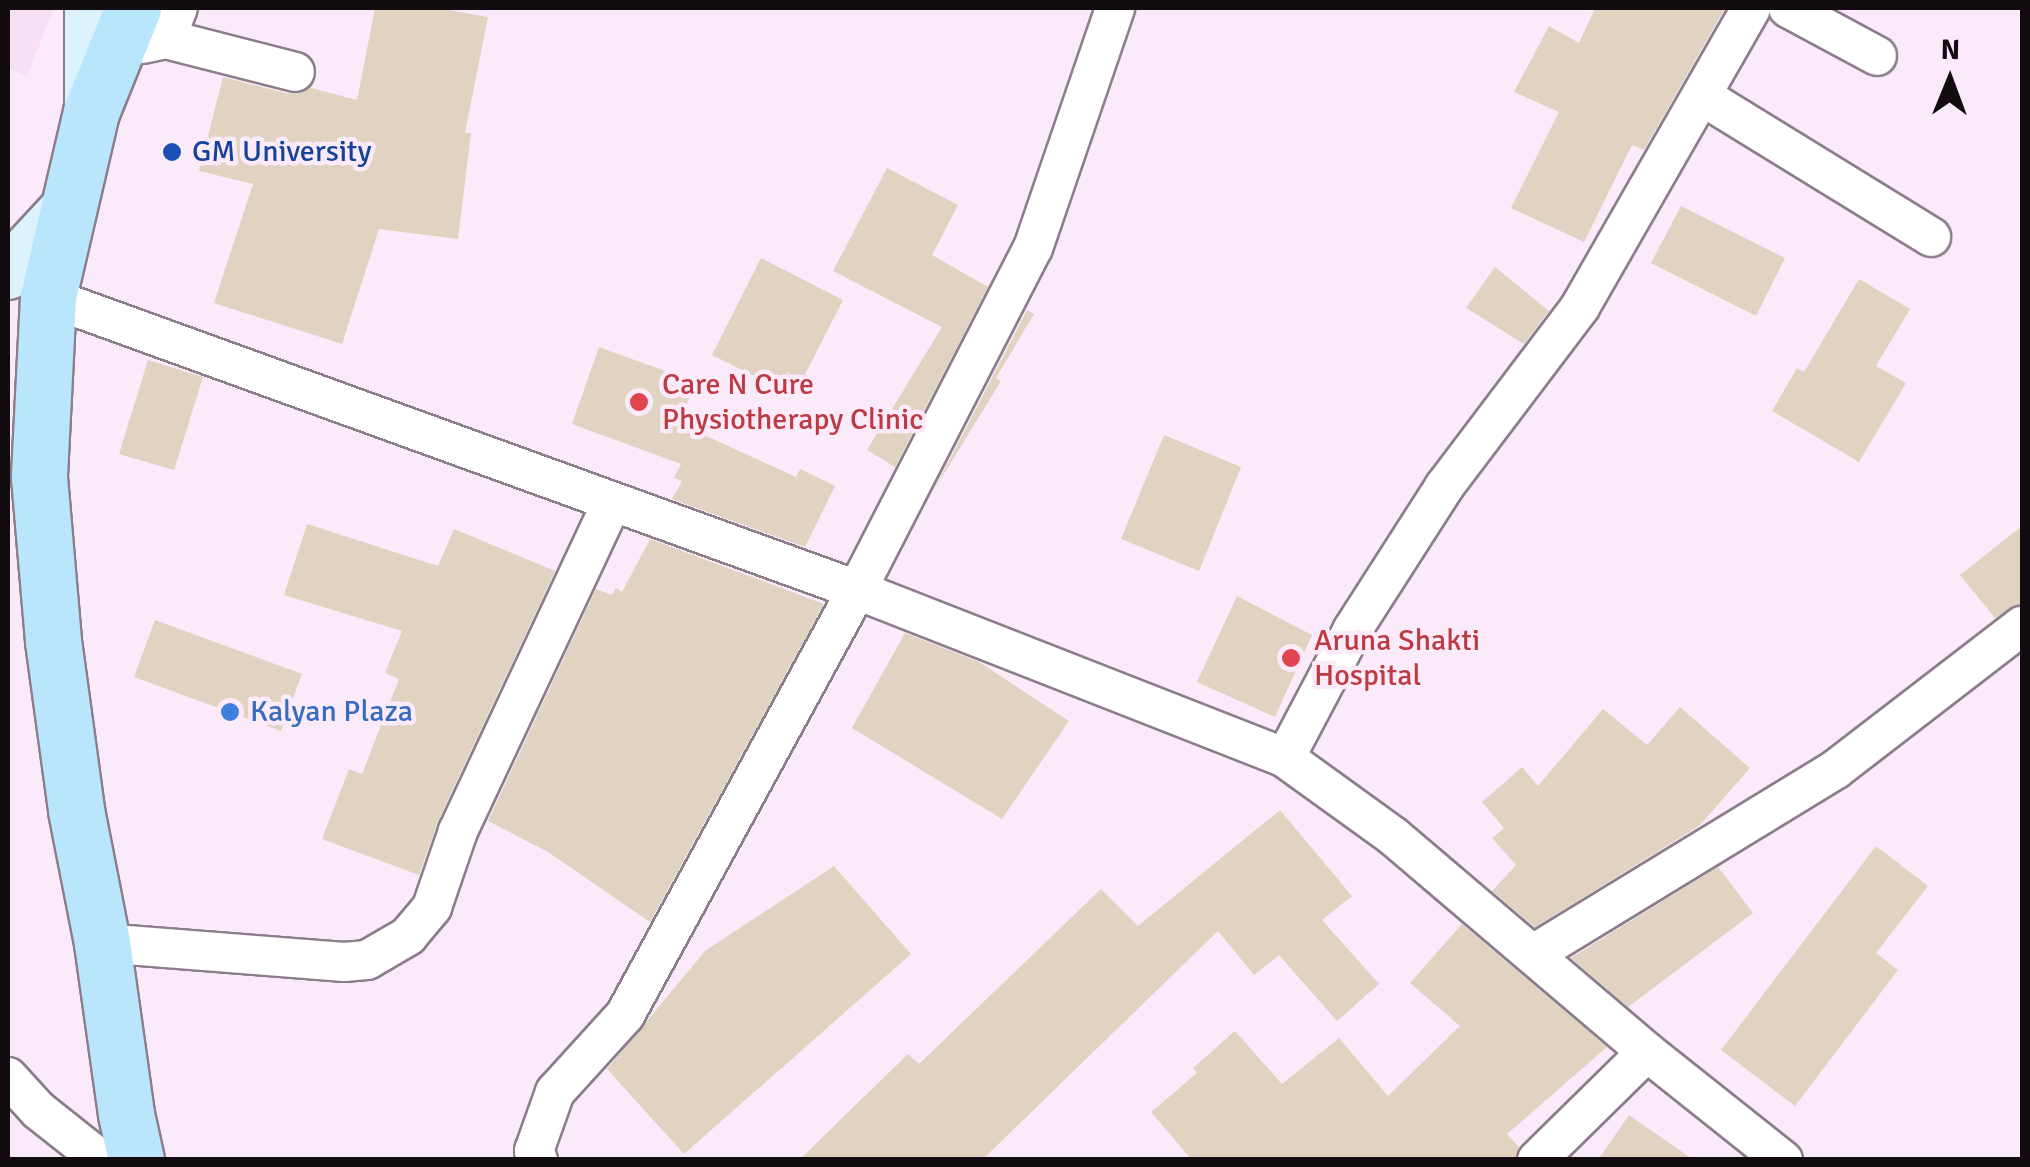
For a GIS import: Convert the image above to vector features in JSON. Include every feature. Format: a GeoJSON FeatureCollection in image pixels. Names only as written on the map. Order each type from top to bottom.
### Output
{"type":"FeatureCollection","features":[{"type":"Feature","properties":{"kind":"main road"},"geometry":{"type":"LineString","coordinates":[[135,23],[91,112],[69,207],[28,285],[47,568],[76,810],[102,943],[136,1160]]}},
{"type":"Feature","properties":{"kind":"street"},"geometry":{"type":"LineString","coordinates":[[538,1160],[534,1151],[555,1092],[625,1014],[857,590],[1034,248],[1115,8]]}},
{"type":"Feature","properties":{"kind":"street"},"geometry":{"type":"LineString","coordinates":[[1285,758],[1352,629],[1444,487],[1580,307],[1752,8]]}},
{"type":"Feature","properties":{"kind":"street"},"geometry":{"type":"LineString","coordinates":[[1788,8],[1877,56]]}},
{"type":"Feature","properties":{"kind":"street"},"geometry":{"type":"LineString","coordinates":[[135,23],[295,72]]}},
{"type":"Feature","properties":{"kind":"street"},"geometry":{"type":"LineString","coordinates":[[1702,96],[1931,237]]}},
{"type":"Feature","properties":{"kind":"street"},"geometry":{"type":"LineString","coordinates":[[28,285],[857,590],[1285,758],[1392,836],[1535,953],[1647,1052],[1783,1160]]}},
{"type":"Feature","properties":{"kind":"street"},"geometry":{"type":"LineString","coordinates":[[102,943],[344,962],[367,960],[408,936],[432,907],[458,831],[612,502]]}},
{"type":"Feature","properties":{"kind":"street"},"geometry":{"type":"LineString","coordinates":[[1535,953],[1836,769],[2022,626]]}},
{"type":"Feature","properties":{"kind":"street"},"geometry":{"type":"LineString","coordinates":[[1537,1160],[1647,1052]]}},
{"type":"Feature","properties":{"kind":"street"},"geometry":{"type":"LineString","coordinates":[[8,1077],[38,1110],[101,1160]]}},
{"type":"Feature","properties":{"kind":"shaded area"},"geometry":{"type":"Polygon","coordinates":[[[8,8],[54,8],[27,76],[8,68],[8,8]]]}},
{"type":"Feature","properties":{"kind":"building"},"geometry":{"type":"Polygon","coordinates":[[[375,8],[438,8],[488,17],[465,133],[471,133],[458,239],[379,229],[342,344],[214,303],[253,184],[199,171],[223,77],[289,94],[311,88],[357,100],[375,8]]]}},
{"type":"Feature","properties":{"kind":"building"},"geometry":{"type":"Polygon","coordinates":[[[1595,8],[1725,8],[1644,150],[1632,145],[1584,242],[1511,208],[1559,112],[1514,92],[1549,26],[1579,43],[1595,8]]]}},
{"type":"Feature","properties":{"kind":"building"},"geometry":{"type":"Polygon","coordinates":[[[887,168],[958,205],[932,255],[988,287],[895,467],[867,450],[942,327],[833,271],[887,168]]]}},
{"type":"Feature","properties":{"kind":"building"},"geometry":{"type":"Polygon","coordinates":[[[1681,206],[1785,258],[1756,316],[1651,263],[1681,206]]]}},
{"type":"Feature","properties":{"kind":"building"},"geometry":{"type":"Polygon","coordinates":[[[761,258],[843,300],[794,396],[712,355],[761,258]]]}},
{"type":"Feature","properties":{"kind":"building"},"geometry":{"type":"Polygon","coordinates":[[[1495,267],[1549,311],[1524,344],[1466,308],[1495,267]]]}},
{"type":"Feature","properties":{"kind":"building"},"geometry":{"type":"Polygon","coordinates":[[[1859,279],[1910,309],[1876,366],[1906,383],[1859,462],[1772,411],[1797,368],[1804,372],[1859,279]]]}},
{"type":"Feature","properties":{"kind":"building"},"geometry":{"type":"Polygon","coordinates":[[[1027,310],[1034,314],[996,378],[1001,381],[934,490],[1027,310]]]}},
{"type":"Feature","properties":{"kind":"building"},"geometry":{"type":"Polygon","coordinates":[[[599,347],[695,382],[680,424],[796,477],[800,469],[835,486],[805,547],[672,499],[682,481],[674,478],[681,464],[572,424],[599,347]]]}},
{"type":"Feature","properties":{"kind":"building"},"geometry":{"type":"Polygon","coordinates":[[[148,360],[203,377],[174,470],[119,454],[148,360]]]}},
{"type":"Feature","properties":{"kind":"building"},"geometry":{"type":"Polygon","coordinates":[[[1164,435],[1241,467],[1199,571],[1121,539],[1164,435]]]}},
{"type":"Feature","properties":{"kind":"building"},"geometry":{"type":"Polygon","coordinates":[[[307,524],[438,566],[454,529],[555,571],[438,821],[419,875],[322,839],[349,769],[362,774],[399,679],[385,673],[402,631],[284,595],[307,524]]]}},
{"type":"Feature","properties":{"kind":"building"},"geometry":{"type":"Polygon","coordinates":[[[2022,526],[2022,604],[1995,618],[1960,575],[2022,526]]]}},
{"type":"Feature","properties":{"kind":"building"},"geometry":{"type":"Polygon","coordinates":[[[650,539],[824,604],[650,922],[548,852],[488,821],[596,589],[612,595],[616,588],[622,592],[650,539]]]}},
{"type":"Feature","properties":{"kind":"building"},"geometry":{"type":"Polygon","coordinates":[[[1237,596],[1312,635],[1275,717],[1197,682],[1237,596]]]}},
{"type":"Feature","properties":{"kind":"building"},"geometry":{"type":"Polygon","coordinates":[[[155,620],[302,674],[281,731],[134,677],[155,620]]]}},
{"type":"Feature","properties":{"kind":"building"},"geometry":{"type":"Polygon","coordinates":[[[905,633],[979,662],[1069,721],[1002,819],[852,728],[905,633]]]}},
{"type":"Feature","properties":{"kind":"building"},"geometry":{"type":"Polygon","coordinates":[[[1680,707],[1750,768],[1699,826],[1535,927],[1492,891],[1516,865],[1492,838],[1504,828],[1482,802],[1522,767],[1538,786],[1603,709],[1647,745],[1680,707]]]}},
{"type":"Feature","properties":{"kind":"building"},"geometry":{"type":"Polygon","coordinates":[[[1280,810],[1352,896],[1322,920],[1379,984],[1337,1021],[1279,955],[1254,975],[1218,931],[982,1160],[799,1160],[908,1054],[919,1064],[1101,889],[1138,926],[1280,810]]]}},
{"type":"Feature","properties":{"kind":"building"},"geometry":{"type":"Polygon","coordinates":[[[1876,846],[1928,886],[1876,953],[1898,970],[1795,1106],[1721,1050],[1876,846]]]}},
{"type":"Feature","properties":{"kind":"building"},"geometry":{"type":"Polygon","coordinates":[[[834,866],[911,954],[684,1154],[607,1069],[705,951],[834,866]]]}},
{"type":"Feature","properties":{"kind":"building"},"geometry":{"type":"Polygon","coordinates":[[[1718,867],[1753,913],[1628,1007],[1571,958],[1718,867]]]}},
{"type":"Feature","properties":{"kind":"building"},"geometry":{"type":"Polygon","coordinates":[[[1462,924],[1607,1047],[1507,1134],[1519,1147],[1515,1160],[1192,1160],[1151,1112],[1197,1073],[1193,1068],[1235,1031],[1282,1084],[1339,1038],[1388,1096],[1460,1026],[1410,983],[1462,924]]]}},
{"type":"Feature","properties":{"kind":"building"},"geometry":{"type":"Polygon","coordinates":[[[1629,1115],[1694,1160],[1598,1160],[1629,1115]]]}},
{"type":"Feature","properties":{"kind":"place","name":"GM University"},"geometry":{"type":"Point","coordinates":[172,152]}},
{"type":"Feature","properties":{"kind":"place","name":"Care N Cure Physiotherapy Clinic"},"geometry":{"type":"Point","coordinates":[639,402]}},
{"type":"Feature","properties":{"kind":"place","name":"Aruna Shakti Hospital"},"geometry":{"type":"Point","coordinates":[1291,658]}},
{"type":"Feature","properties":{"kind":"place","name":"Kalyan Plaza"},"geometry":{"type":"Point","coordinates":[230,712]}}]}
